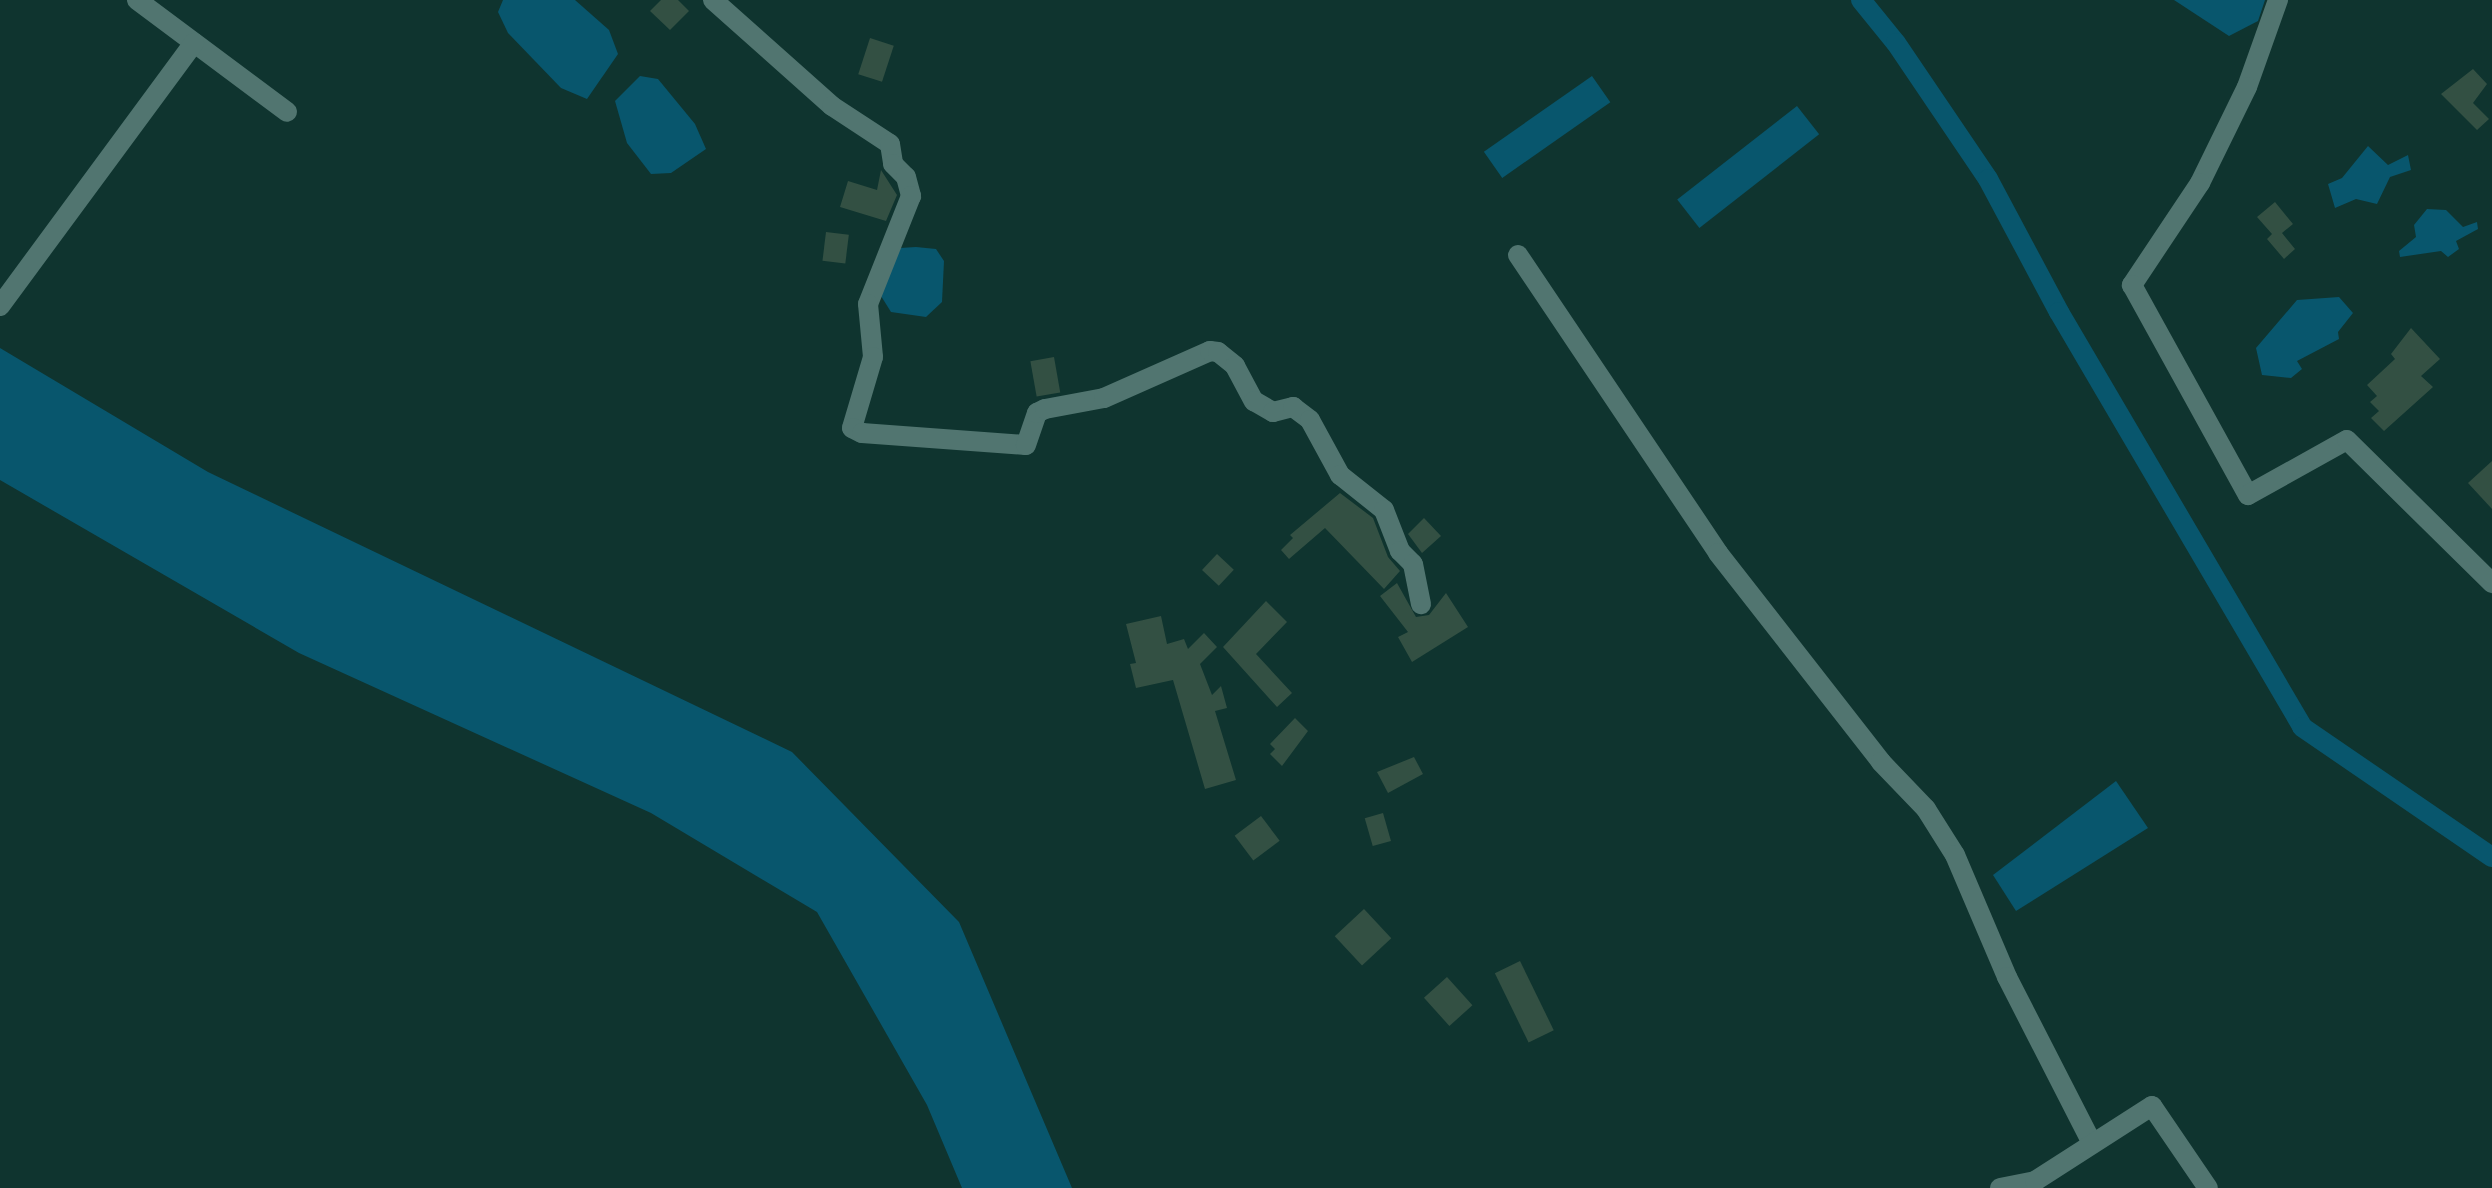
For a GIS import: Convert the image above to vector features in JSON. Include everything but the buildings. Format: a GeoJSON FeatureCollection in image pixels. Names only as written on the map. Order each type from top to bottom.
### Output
{"type":"FeatureCollection","features":[{"type":"Feature","properties":{"kind":"street"},"geometry":{"type":"LineString","coordinates":[[138,0],[287,112]]}},
{"type":"Feature","properties":{"kind":"street"},"geometry":{"type":"LineString","coordinates":[[713,0],[832,106],[890,144],[893,164],[906,177],[910,196],[902,223],[868,304],[873,357],[852,428],[862,433],[1026,446],[1036,413],[1045,408],[1104,398],[1218,352],[1235,366],[1254,401],[1274,412],[1293,407],[1310,420],[1340,475],[1384,510],[1400,551],[1413,564],[1421,604]]}},
{"type":"Feature","properties":{"kind":"street"},"geometry":{"type":"LineString","coordinates":[[2278,0],[2247,87],[2200,183],[2132,285],[2248,495],[2347,440],[2492,582]]}},
{"type":"Feature","properties":{"kind":"street"},"geometry":{"type":"LineString","coordinates":[[0,306],[194,43]]}},
{"type":"Feature","properties":{"kind":"street"},"geometry":{"type":"LineString","coordinates":[[1518,255],[1718,554],[1871,749],[1926,809],[1954,855],[2007,977],[2092,1144]]}},
{"type":"Feature","properties":{"kind":"street"},"geometry":{"type":"LineString","coordinates":[[2000,1188],[2035,1181],[2152,1106],[2208,1188]]}},
{"type":"Feature","properties":{"kind":"water"},"geometry":{"type":"Polygon","coordinates":[[[503,0],[575,0],[609,30],[618,54],[587,99],[561,88],[508,33],[498,12],[503,0]]]}},
{"type":"Feature","properties":{"kind":"water"},"geometry":{"type":"Polygon","coordinates":[[[2174,0],[2265,0],[2258,21],[2229,36],[2174,0]]]}},
{"type":"Feature","properties":{"kind":"water"},"geometry":{"type":"Polygon","coordinates":[[[640,76],[658,79],[695,124],[706,149],[671,173],[651,174],[627,143],[615,101],[640,76]]]}},
{"type":"Feature","properties":{"kind":"water"},"geometry":{"type":"Polygon","coordinates":[[[1592,76],[1610,102],[1502,178],[1484,152],[1592,76]]]}},
{"type":"Feature","properties":{"kind":"water"},"geometry":{"type":"Polygon","coordinates":[[[1797,106],[1819,134],[1699,228],[1677,200],[1797,106]]]}},
{"type":"Feature","properties":{"kind":"water"},"geometry":{"type":"Polygon","coordinates":[[[2368,146],[2388,165],[2408,155],[2411,170],[2390,177],[2377,204],[2356,199],[2335,208],[2328,184],[2342,178],[2368,146]]]}},
{"type":"Feature","properties":{"kind":"water"},"geometry":{"type":"Polygon","coordinates":[[[2427,209],[2446,210],[2463,227],[2477,222],[2478,229],[2456,241],[2459,249],[2448,257],[2441,251],[2400,257],[2399,251],[2416,237],[2414,225],[2427,209]]]}},
{"type":"Feature","properties":{"kind":"water"},"geometry":{"type":"Polygon","coordinates":[[[900,248],[936,249],[944,261],[942,302],[926,317],[891,312],[881,296],[900,248]]]}},
{"type":"Feature","properties":{"kind":"water"},"geometry":{"type":"Polygon","coordinates":[[[2339,297],[2353,313],[2338,332],[2339,339],[2297,361],[2302,369],[2291,378],[2262,375],[2256,348],[2297,300],[2339,297]]]}},
{"type":"Feature","properties":{"kind":"water"},"geometry":{"type":"Polygon","coordinates":[[[0,348],[208,472],[792,752],[959,922],[1072,1188],[962,1188],[927,1105],[817,912],[651,813],[299,653],[0,480],[0,348]]]}},
{"type":"Feature","properties":{"kind":"water"},"geometry":{"type":"Polygon","coordinates":[[[2116,781],[2148,828],[2016,911],[1993,875],[2116,781]]]}},
{"type":"Feature","properties":{"kind":"waterway"},"geometry":{"type":"LineString","coordinates":[[1861,0],[1896,43],[1988,179],[2059,312],[2302,727],[2492,857]]}}]}
